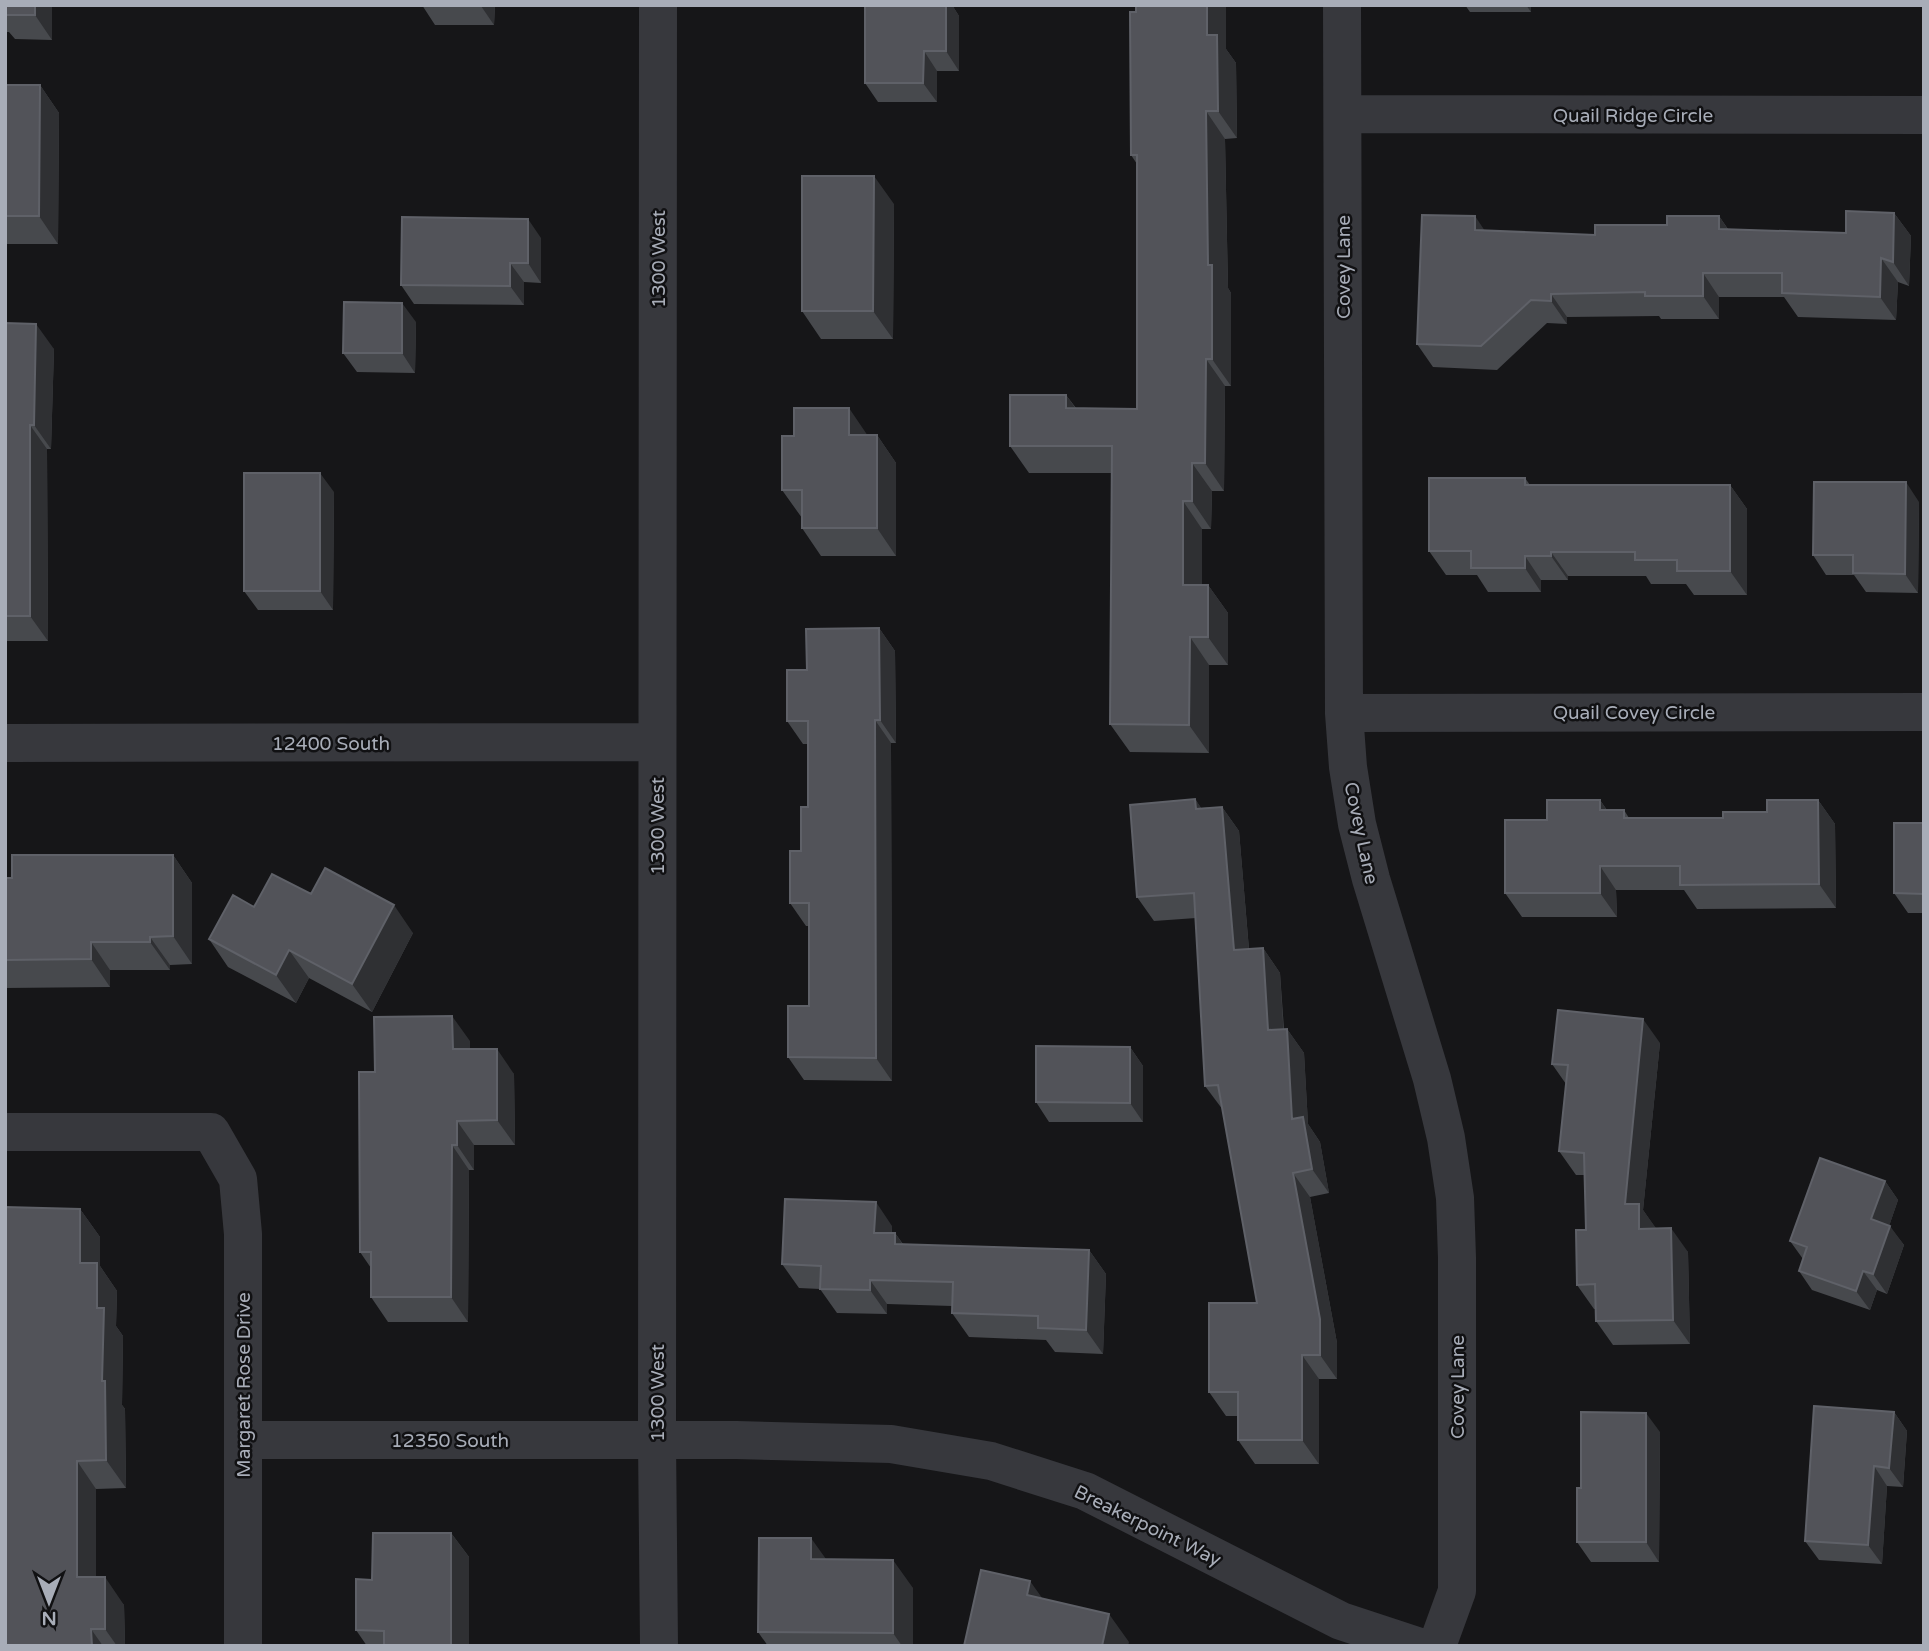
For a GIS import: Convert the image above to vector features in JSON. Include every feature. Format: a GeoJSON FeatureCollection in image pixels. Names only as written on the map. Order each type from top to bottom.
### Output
{"type":"FeatureCollection","features":[{"type":"Feature","properties":{"kind":"street","name":"1300 West"},"geometry":{"type":"LineString","coordinates":[[659,5],[659,1646]]}},
{"type":"Feature","properties":{"kind":"street","name":"Covey Lane"},"geometry":{"type":"LineString","coordinates":[[1342,5],[1344,713],[1348,767],[1357,824],[1371,879],[1432,1079],[1446,1138],[1455,1198],[1457,1591],[1437,1646]]}},
{"type":"Feature","properties":{"kind":"street","name":"Quail Ridge Circle"},"geometry":{"type":"LineString","coordinates":[[1343,114],[1924,115]]}},
{"type":"Feature","properties":{"kind":"street","name":"Quail Covey Circle"},"geometry":{"type":"LineString","coordinates":[[1344,713],[1924,712]]}},
{"type":"Feature","properties":{"kind":"street","name":"12400 South"},"geometry":{"type":"LineString","coordinates":[[5,743],[657,742]]}},
{"type":"Feature","properties":{"kind":"street","name":"Margaret Rose Drive"},"geometry":{"type":"LineString","coordinates":[[5,1132],[211,1132],[238,1179],[242,1220],[243,1646]]}},
{"type":"Feature","properties":{"kind":"street","name":"12350 South"},"geometry":{"type":"LineString","coordinates":[[243,1440],[657,1440]]}},
{"type":"Feature","properties":{"kind":"street","name":"Breakerpoint Way"},"geometry":{"type":"LineString","coordinates":[[657,1440],[891,1444],[991,1461],[1085,1491],[1341,1621],[1417,1646]]}},
{"type":"Feature","properties":{"kind":"building"},"geometry":{"type":"Polygon","coordinates":[[[5,5],[35,5],[35,15],[5,15],[5,5]]]}},
{"type":"Feature","properties":{"kind":"building"},"geometry":{"type":"Polygon","coordinates":[[[865,5],[946,5],[946,51],[924,51],[923,83],[865,83],[865,5]]]}},
{"type":"Feature","properties":{"kind":"building"},"geometry":{"type":"Polygon","coordinates":[[[1136,5],[1207,5],[1207,35],[1217,35],[1218,111],[1206,111],[1208,265],[1212,265],[1212,359],[1206,359],[1205,463],[1192,463],[1192,501],[1183,501],[1183,585],[1208,585],[1208,637],[1190,637],[1189,725],[1110,724],[1112,446],[1010,446],[1010,395],[1066,395],[1066,408],[1137,409],[1137,155],[1131,155],[1130,12],[1136,12],[1136,5]]]}},
{"type":"Feature","properties":{"kind":"building"},"geometry":{"type":"Polygon","coordinates":[[[5,85],[40,85],[39,216],[5,216],[5,85]]]}},
{"type":"Feature","properties":{"kind":"building"},"geometry":{"type":"Polygon","coordinates":[[[802,176],[874,176],[873,311],[802,311],[802,176]]]}},
{"type":"Feature","properties":{"kind":"building"},"geometry":{"type":"Polygon","coordinates":[[[1846,211],[1894,213],[1893,262],[1881,258],[1880,297],[1782,293],[1782,273],[1703,273],[1703,296],[1645,296],[1645,292],[1551,294],[1551,301],[1531,300],[1481,346],[1417,344],[1422,215],[1475,216],[1475,230],[1595,235],[1595,225],[1667,225],[1667,216],[1719,216],[1719,229],[1846,233],[1846,211]]]}},
{"type":"Feature","properties":{"kind":"building"},"geometry":{"type":"Polygon","coordinates":[[[402,217],[528,219],[528,263],[510,263],[510,286],[401,285],[402,217]]]}},
{"type":"Feature","properties":{"kind":"building"},"geometry":{"type":"Polygon","coordinates":[[[344,302],[402,303],[402,353],[343,353],[344,302]]]}},
{"type":"Feature","properties":{"kind":"building"},"geometry":{"type":"Polygon","coordinates":[[[5,323],[36,324],[34,425],[30,425],[30,616],[5,616],[5,323]]]}},
{"type":"Feature","properties":{"kind":"building"},"geometry":{"type":"Polygon","coordinates":[[[794,408],[849,408],[849,435],[877,435],[877,528],[802,528],[802,490],[782,490],[782,436],[794,436],[794,408]]]}},
{"type":"Feature","properties":{"kind":"building"},"geometry":{"type":"Polygon","coordinates":[[[244,473],[320,473],[320,591],[244,591],[244,473]]]}},
{"type":"Feature","properties":{"kind":"building"},"geometry":{"type":"Polygon","coordinates":[[[1429,478],[1525,478],[1525,485],[1730,485],[1730,571],[1677,571],[1677,560],[1635,560],[1635,552],[1551,552],[1551,556],[1525,556],[1525,568],[1471,568],[1471,551],[1429,551],[1429,478]]]}},
{"type":"Feature","properties":{"kind":"building"},"geometry":{"type":"Polygon","coordinates":[[[1814,482],[1906,482],[1905,574],[1853,573],[1853,555],[1813,555],[1814,482]]]}},
{"type":"Feature","properties":{"kind":"building"},"geometry":{"type":"Polygon","coordinates":[[[879,628],[880,720],[875,720],[876,1058],[788,1057],[788,1006],[809,1006],[809,903],[790,903],[790,851],[801,851],[801,807],[808,807],[808,721],[787,721],[787,670],[807,670],[806,629],[879,628]]]}},
{"type":"Feature","properties":{"kind":"building"},"geometry":{"type":"Polygon","coordinates":[[[1195,799],[1196,809],[1222,807],[1234,950],[1263,948],[1268,1030],[1287,1029],[1292,1119],[1303,1117],[1312,1169],[1293,1173],[1320,1319],[1320,1355],[1302,1355],[1302,1440],[1238,1440],[1238,1392],[1209,1392],[1209,1303],[1257,1303],[1218,1085],[1205,1086],[1194,893],[1137,897],[1130,805],[1195,799]]]}},
{"type":"Feature","properties":{"kind":"building"},"geometry":{"type":"Polygon","coordinates":[[[1547,800],[1600,800],[1600,810],[1624,810],[1624,818],[1723,818],[1723,812],[1767,812],[1767,800],[1818,800],[1819,884],[1680,885],[1680,866],[1600,866],[1600,893],[1505,893],[1505,820],[1547,820],[1547,800]]]}},
{"type":"Feature","properties":{"kind":"building"},"geometry":{"type":"Polygon","coordinates":[[[1894,823],[1924,823],[1924,894],[1894,893],[1894,823]]]}},
{"type":"Feature","properties":{"kind":"building"},"geometry":{"type":"Polygon","coordinates":[[[12,855],[173,855],[173,936],[150,937],[150,942],[91,942],[91,959],[5,960],[5,878],[12,878],[12,855]]]}},
{"type":"Feature","properties":{"kind":"building"},"geometry":{"type":"Polygon","coordinates":[[[325,868],[394,905],[352,984],[289,950],[276,975],[209,939],[233,895],[254,907],[272,874],[311,894],[325,868]]]}},
{"type":"Feature","properties":{"kind":"building"},"geometry":{"type":"Polygon","coordinates":[[[1558,1010],[1643,1019],[1625,1204],[1639,1204],[1639,1229],[1671,1228],[1673,1320],[1596,1321],[1595,1284],[1577,1285],[1576,1230],[1586,1230],[1584,1153],[1559,1151],[1568,1065],[1552,1064],[1558,1010]]]}},
{"type":"Feature","properties":{"kind":"building"},"geometry":{"type":"Polygon","coordinates":[[[452,1016],[453,1049],[497,1049],[497,1120],[457,1121],[457,1145],[452,1145],[451,1297],[371,1297],[371,1252],[360,1252],[359,1072],[375,1072],[374,1017],[452,1016]]]}},
{"type":"Feature","properties":{"kind":"building"},"geometry":{"type":"Polygon","coordinates":[[[1036,1046],[1130,1047],[1130,1103],[1036,1102],[1036,1046]]]}},
{"type":"Feature","properties":{"kind":"building"},"geometry":{"type":"Polygon","coordinates":[[[1820,1158],[1885,1181],[1871,1219],[1890,1226],[1873,1274],[1863,1271],[1856,1291],[1799,1271],[1807,1247],[1790,1241],[1820,1158]]]}},
{"type":"Feature","properties":{"kind":"building"},"geometry":{"type":"Polygon","coordinates":[[[785,1199],[876,1202],[874,1233],[895,1233],[895,1244],[1089,1250],[1086,1330],[1038,1328],[1038,1316],[952,1313],[953,1282],[870,1280],[870,1290],[820,1289],[821,1266],[782,1264],[785,1199]]]}},
{"type":"Feature","properties":{"kind":"building"},"geometry":{"type":"Polygon","coordinates":[[[5,1207],[80,1209],[80,1263],[97,1263],[97,1308],[104,1308],[102,1381],[105,1381],[106,1460],[77,1461],[77,1577],[105,1577],[105,1629],[91,1629],[92,1646],[5,1646],[5,1207]]]}},
{"type":"Feature","properties":{"kind":"building"},"geometry":{"type":"Polygon","coordinates":[[[1814,1406],[1894,1412],[1889,1468],[1874,1466],[1868,1545],[1805,1541],[1814,1406]]]}},
{"type":"Feature","properties":{"kind":"building"},"geometry":{"type":"Polygon","coordinates":[[[1581,1412],[1646,1413],[1646,1542],[1577,1542],[1577,1488],[1581,1488],[1581,1412]]]}},
{"type":"Feature","properties":{"kind":"building"},"geometry":{"type":"Polygon","coordinates":[[[373,1533],[451,1533],[451,1646],[384,1646],[384,1631],[356,1630],[356,1579],[372,1580],[373,1533]]]}},
{"type":"Feature","properties":{"kind":"building"},"geometry":{"type":"Polygon","coordinates":[[[759,1538],[811,1538],[811,1559],[893,1560],[893,1633],[758,1632],[759,1538]]]}},
{"type":"Feature","properties":{"kind":"building"},"geometry":{"type":"Polygon","coordinates":[[[981,1570],[1030,1581],[1027,1595],[1109,1614],[1102,1646],[964,1646],[981,1570]]]}}]}
